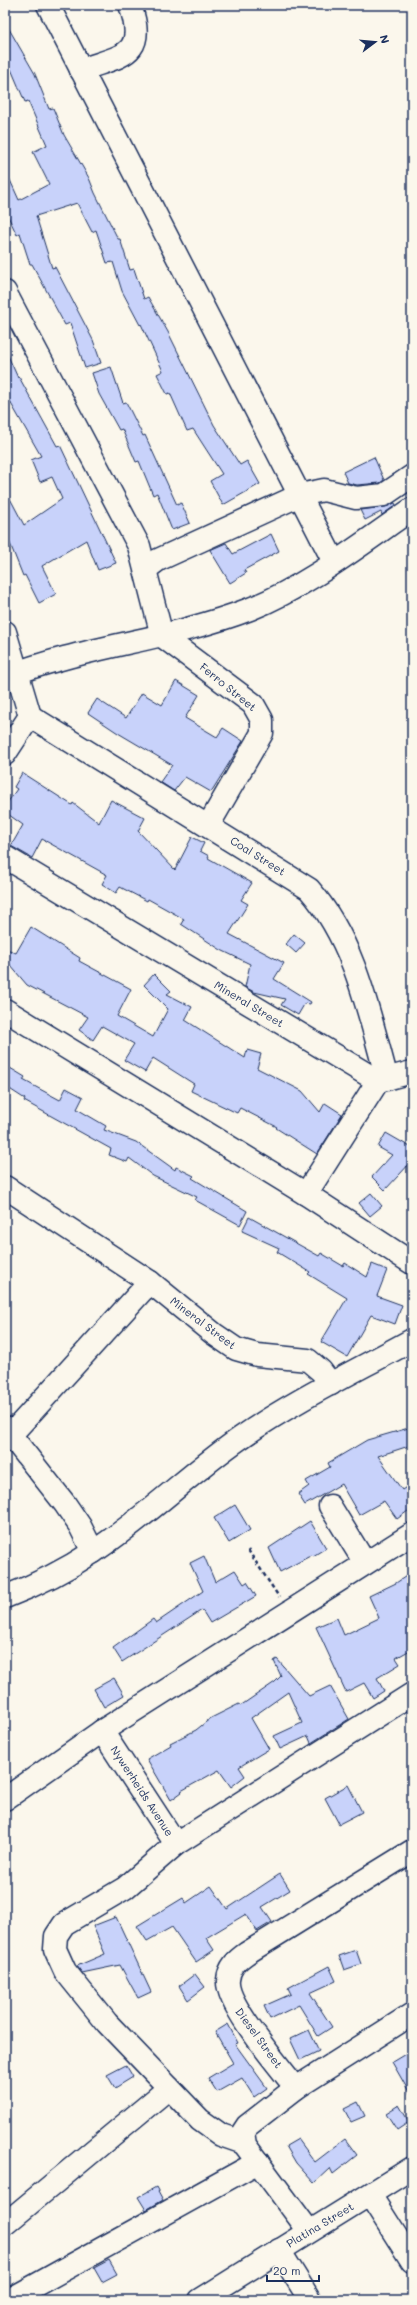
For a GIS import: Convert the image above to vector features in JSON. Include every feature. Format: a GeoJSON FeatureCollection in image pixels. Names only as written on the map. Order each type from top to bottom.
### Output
{"type":"FeatureCollection","features":[{"type":"Feature","properties":{"kind":"street"},"geometry":{"type":"LineString","coordinates":[[48,5],[334,562]]}},
{"type":"Feature","properties":{"kind":"street"},"geometry":{"type":"LineString","coordinates":[[81,70],[126,53],[134,46],[136,33],[130,5]]}},
{"type":"Feature","properties":{"kind":"street"},"geometry":{"type":"LineString","coordinates":[[5,292],[139,546],[146,569],[156,637]]}},
{"type":"Feature","properties":{"kind":"street"},"geometry":{"type":"LineString","coordinates":[[146,569],[158,560],[300,495],[324,490],[356,498],[384,495],[412,476]]}},
{"type":"Feature","properties":{"kind":"street"},"geometry":{"type":"LineString","coordinates":[[11,674],[60,658],[156,637],[251,608],[285,592],[334,562],[412,509]]}},
{"type":"Feature","properties":{"kind":"street"},"geometry":{"type":"LineString","coordinates":[[5,632],[11,674],[30,716],[5,754]]}},
{"type":"Feature","properties":{"kind":"street","name":"Ferro Street"},"geometry":{"type":"LineString","coordinates":[[156,637],[253,704],[262,720],[262,733],[208,826]]}},
{"type":"Feature","properties":{"kind":"street","name":"Coal Street"},"geometry":{"type":"LineString","coordinates":[[30,716],[310,889],[323,905],[344,943],[358,977],[383,1080]]}},
{"type":"Feature","properties":{"kind":"street","name":"Mineral Street"},"geometry":{"type":"LineString","coordinates":[[5,857],[383,1080]]}},
{"type":"Feature","properties":{"kind":"street"},"geometry":{"type":"LineString","coordinates":[[5,1010],[306,1194],[412,1263]]}},
{"type":"Feature","properties":{"kind":"street"},"geometry":{"type":"LineString","coordinates":[[306,1194],[383,1080],[412,1072]]}},
{"type":"Feature","properties":{"kind":"street","name":"Mineral Street"},"geometry":{"type":"LineString","coordinates":[[5,1187],[150,1282],[214,1334],[236,1349],[257,1355],[308,1360],[321,1371],[331,1384]]}},
{"type":"Feature","properties":{"kind":"street"},"geometry":{"type":"LineString","coordinates":[[93,1552],[80,1526],[65,1504],[7,1434],[150,1282]]}},
{"type":"Feature","properties":{"kind":"street"},"geometry":{"type":"LineString","coordinates":[[5,1597],[51,1577],[93,1552],[239,1439],[264,1422],[412,1340]]}},
{"type":"Feature","properties":{"kind":"street"},"geometry":{"type":"LineString","coordinates":[[330,1506],[365,1563]]}},
{"type":"Feature","properties":{"kind":"street"},"geometry":{"type":"LineString","coordinates":[[5,1799],[102,1731],[289,1610],[412,1534]]}},
{"type":"Feature","properties":{"kind":"street","name":"Nywerheids Avenue"},"geometry":{"type":"LineString","coordinates":[[102,1731],[176,1844],[412,1694]]}},
{"type":"Feature","properties":{"kind":"street"},"geometry":{"type":"LineString","coordinates":[[176,1844],[124,1888],[64,1924],[58,1930],[54,1943],[58,1959],[76,1987],[169,2088],[210,2128],[231,2139],[244,2143]]}},
{"type":"Feature","properties":{"kind":"street","name":"Diesel Street"},"geometry":{"type":"LineString","coordinates":[[296,2088],[238,2011],[228,1987],[228,1980],[232,1967],[247,1953],[412,1851]]}},
{"type":"Feature","properties":{"kind":"street"},"geometry":{"type":"LineString","coordinates":[[309,2231],[244,2143],[243,2132],[247,2126],[296,2088],[412,2014]]}},
{"type":"Feature","properties":{"kind":"street"},"geometry":{"type":"LineString","coordinates":[[5,2224],[169,2088]]}},
{"type":"Feature","properties":{"kind":"street"},"geometry":{"type":"LineString","coordinates":[[9,2300],[258,2162]]}},
{"type":"Feature","properties":{"kind":"street","name":"Platina Street"},"geometry":{"type":"LineString","coordinates":[[310,2300],[279,2250],[412,2168]]}},
{"type":"Feature","properties":{"kind":"street"},"geometry":{"type":"LineString","coordinates":[[370,2195],[412,2261]]}},
{"type":"Feature","properties":{"kind":"street"},"geometry":{"type":"LineString","coordinates":[[200,2300],[279,2250]]}},
{"type":"Feature","properties":{"kind":"path"},"geometry":{"type":"LineString","coordinates":[[248,1550],[289,1610]]}},
{"type":"Feature","properties":{"kind":"building"},"geometry":{"type":"Polygon","coordinates":[[[5,22],[35,74],[49,109],[53,108],[64,135],[89,178],[118,239],[120,239],[130,270],[134,269],[144,299],[148,297],[168,332],[214,425],[240,465],[247,461],[260,484],[223,505],[210,481],[222,474],[193,429],[187,431],[170,393],[167,394],[157,374],[163,371],[141,324],[140,325],[122,291],[113,262],[107,263],[96,230],[92,232],[77,203],[36,216],[52,268],[55,267],[93,340],[101,363],[85,368],[70,323],[65,325],[32,264],[30,264],[20,233],[17,235],[5,210],[5,169],[19,200],[49,184],[33,152],[47,145],[28,101],[25,102],[11,69],[9,71],[5,63],[5,22]]]}},
{"type":"Feature","properties":{"kind":"building"},"geometry":{"type":"Polygon","coordinates":[[[5,349],[18,378],[19,377],[57,446],[60,445],[116,563],[98,570],[86,540],[42,566],[56,594],[39,603],[25,575],[23,576],[5,531],[5,489],[24,525],[62,499],[52,477],[40,482],[31,460],[41,456],[5,393],[5,349]]]}},
{"type":"Feature","properties":{"kind":"building"},"geometry":{"type":"Polygon","coordinates":[[[111,367],[123,403],[126,402],[143,436],[145,435],[177,505],[181,503],[190,523],[172,530],[157,493],[153,495],[139,461],[136,462],[122,429],[119,430],[99,394],[92,373],[111,367]]]}},
{"type":"Feature","properties":{"kind":"building"},"geometry":{"type":"Polygon","coordinates":[[[374,457],[384,480],[380,483],[357,485],[348,483],[343,472],[374,457]]]}},
{"type":"Feature","properties":{"kind":"building"},"geometry":{"type":"Polygon","coordinates":[[[395,503],[396,505],[382,515],[381,512],[365,520],[360,510],[385,507],[395,503]]]}},
{"type":"Feature","properties":{"kind":"building"},"geometry":{"type":"Polygon","coordinates":[[[271,534],[279,551],[244,570],[246,573],[230,583],[210,550],[226,543],[233,554],[271,534]]]}},
{"type":"Feature","properties":{"kind":"building"},"geometry":{"type":"Polygon","coordinates":[[[176,681],[199,695],[185,718],[217,737],[223,728],[243,741],[211,792],[185,777],[174,791],[160,782],[172,765],[118,733],[88,713],[97,699],[126,718],[142,693],[162,705],[176,681]]]}},
{"type":"Feature","properties":{"kind":"building"},"geometry":{"type":"Polygon","coordinates":[[[22,773],[72,805],[73,803],[99,823],[111,800],[145,818],[138,831],[175,870],[192,837],[204,843],[200,851],[209,856],[208,858],[252,883],[241,900],[248,904],[229,934],[284,963],[274,979],[311,1002],[310,1004],[305,1003],[298,1015],[281,1005],[285,999],[254,992],[245,987],[250,964],[221,950],[181,924],[184,919],[148,899],[147,901],[120,887],[116,893],[102,884],[107,875],[42,839],[32,858],[11,846],[23,825],[5,812],[5,806],[17,789],[14,787],[22,773]]]}},
{"type":"Feature","properties":{"kind":"building"},"geometry":{"type":"Polygon","coordinates":[[[31,927],[80,958],[79,961],[131,989],[117,1016],[153,1037],[168,1009],[144,985],[154,974],[171,991],[167,994],[192,1007],[185,1020],[245,1058],[247,1050],[261,1054],[257,1068],[302,1091],[320,1112],[325,1103],[342,1114],[317,1154],[276,1128],[277,1127],[240,1108],[237,1113],[191,1091],[194,1084],[153,1058],[145,1072],[124,1060],[134,1044],[102,1026],[93,1040],[79,1030],[88,1017],[27,985],[5,959],[5,948],[16,953],[31,927]]]}},
{"type":"Feature","properties":{"kind":"building"},"geometry":{"type":"Polygon","coordinates":[[[294,934],[305,943],[296,953],[286,944],[294,934]]]}},
{"type":"Feature","properties":{"kind":"building"},"geometry":{"type":"Polygon","coordinates":[[[5,1065],[25,1077],[23,1080],[60,1100],[66,1088],[83,1097],[77,1109],[106,1126],[104,1130],[136,1142],[175,1170],[176,1167],[194,1176],[192,1178],[247,1211],[240,1225],[195,1200],[197,1197],[153,1176],[129,1158],[127,1162],[109,1155],[111,1149],[24,1101],[25,1099],[5,1086],[5,1065]]]}},
{"type":"Feature","properties":{"kind":"building"},"geometry":{"type":"Polygon","coordinates":[[[386,1133],[412,1148],[412,1161],[385,1190],[372,1177],[392,1155],[378,1147],[386,1133]]]}},
{"type":"Feature","properties":{"kind":"building"},"geometry":{"type":"Polygon","coordinates":[[[371,1193],[382,1206],[370,1216],[359,1203],[371,1193]]]}},
{"type":"Feature","properties":{"kind":"building"},"geometry":{"type":"Polygon","coordinates":[[[249,1217],[319,1256],[321,1253],[343,1266],[345,1263],[367,1277],[372,1264],[387,1270],[377,1296],[402,1305],[395,1324],[371,1315],[347,1357],[321,1342],[347,1298],[308,1274],[310,1272],[277,1252],[279,1248],[242,1231],[249,1217]]]}},
{"type":"Feature","properties":{"kind":"building"},"geometry":{"type":"Polygon","coordinates":[[[412,1427],[412,1445],[378,1456],[402,1490],[412,1483],[412,1508],[397,1519],[384,1501],[359,1515],[341,1484],[305,1505],[298,1494],[309,1486],[306,1481],[330,1467],[328,1463],[367,1440],[412,1427]]]}},
{"type":"Feature","properties":{"kind":"building"},"geometry":{"type":"Polygon","coordinates":[[[235,1505],[250,1530],[229,1543],[214,1518],[235,1505]]]}},
{"type":"Feature","properties":{"kind":"building"},"geometry":{"type":"Polygon","coordinates":[[[310,1521],[326,1548],[280,1572],[269,1548],[310,1521]]]}},
{"type":"Feature","properties":{"kind":"building"},"geometry":{"type":"Polygon","coordinates":[[[204,1556],[215,1582],[235,1570],[244,1584],[247,1582],[256,1596],[210,1623],[202,1610],[122,1662],[113,1648],[153,1619],[156,1623],[203,1591],[190,1563],[204,1556]]]}},
{"type":"Feature","properties":{"kind":"building"},"geometry":{"type":"Polygon","coordinates":[[[412,1572],[412,1649],[396,1658],[400,1664],[377,1678],[384,1691],[373,1698],[364,1683],[346,1692],[316,1627],[337,1618],[344,1635],[379,1618],[369,1596],[396,1583],[412,1572]]]}},
{"type":"Feature","properties":{"kind":"building"},"geometry":{"type":"Polygon","coordinates":[[[277,1659],[309,1696],[330,1686],[349,1719],[311,1743],[308,1736],[280,1749],[274,1736],[302,1723],[288,1692],[251,1718],[269,1749],[239,1767],[245,1776],[231,1787],[219,1770],[181,1791],[182,1792],[171,1800],[147,1759],[171,1745],[170,1743],[196,1730],[211,1718],[239,1704],[240,1706],[275,1682],[281,1676],[274,1661],[277,1659]]]}},
{"type":"Feature","properties":{"kind":"building"},"geometry":{"type":"Polygon","coordinates":[[[114,1678],[124,1695],[104,1707],[94,1689],[114,1678]]]}},
{"type":"Feature","properties":{"kind":"building"},"geometry":{"type":"Polygon","coordinates":[[[348,1785],[362,1812],[339,1824],[325,1798],[348,1785]]]}},
{"type":"Feature","properties":{"kind":"building"},"geometry":{"type":"Polygon","coordinates":[[[280,1874],[290,1890],[262,1907],[272,1922],[257,1931],[246,1914],[206,1938],[214,1950],[196,1962],[172,1927],[147,1941],[137,1926],[183,1898],[186,1903],[211,1886],[227,1909],[280,1874]]]}},
{"type":"Feature","properties":{"kind":"building"},"geometry":{"type":"Polygon","coordinates":[[[116,1917],[151,1992],[138,1998],[120,1965],[82,1973],[77,1966],[105,1954],[93,1926],[116,1917]]]}},
{"type":"Feature","properties":{"kind":"building"},"geometry":{"type":"Polygon","coordinates":[[[356,1950],[361,1964],[344,1970],[339,1956],[356,1950]]]}},
{"type":"Feature","properties":{"kind":"building"},"geometry":{"type":"Polygon","coordinates":[[[329,1966],[336,1981],[310,1993],[332,2027],[318,2036],[299,2005],[270,2019],[264,2006],[291,1994],[288,1988],[329,1966]]]}},
{"type":"Feature","properties":{"kind":"building"},"geometry":{"type":"Polygon","coordinates":[[[195,1974],[205,1987],[188,2000],[179,1986],[195,1974]]]}},
{"type":"Feature","properties":{"kind":"building"},"geometry":{"type":"Polygon","coordinates":[[[228,2024],[238,2043],[235,2044],[267,2088],[254,2097],[242,2078],[217,2092],[208,2078],[233,2063],[215,2032],[228,2024]]]}},
{"type":"Feature","properties":{"kind":"building"},"geometry":{"type":"Polygon","coordinates":[[[309,2030],[319,2051],[300,2060],[290,2039],[309,2030]]]}},
{"type":"Feature","properties":{"kind":"building"},"geometry":{"type":"Polygon","coordinates":[[[412,2050],[412,2097],[392,2062],[412,2050]]]}},
{"type":"Feature","properties":{"kind":"building"},"geometry":{"type":"Polygon","coordinates":[[[126,2065],[133,2077],[115,2088],[107,2075],[126,2065]]]}},
{"type":"Feature","properties":{"kind":"building"},"geometry":{"type":"Polygon","coordinates":[[[358,2102],[365,2116],[351,2122],[344,2109],[358,2102]]]}},
{"type":"Feature","properties":{"kind":"building"},"geometry":{"type":"Polygon","coordinates":[[[399,2105],[409,2122],[397,2130],[386,2113],[399,2105]]]}},
{"type":"Feature","properties":{"kind":"building"},"geometry":{"type":"Polygon","coordinates":[[[298,2139],[315,2162],[345,2139],[357,2155],[333,2174],[330,2168],[314,2183],[296,2163],[286,2146],[298,2139]]]}},
{"type":"Feature","properties":{"kind":"building"},"geometry":{"type":"Polygon","coordinates":[[[156,2187],[163,2200],[146,2210],[138,2197],[156,2187]]]}},
{"type":"Feature","properties":{"kind":"building"},"geometry":{"type":"Polygon","coordinates":[[[109,2260],[117,2274],[102,2282],[94,2268],[109,2260]]]}}]}
